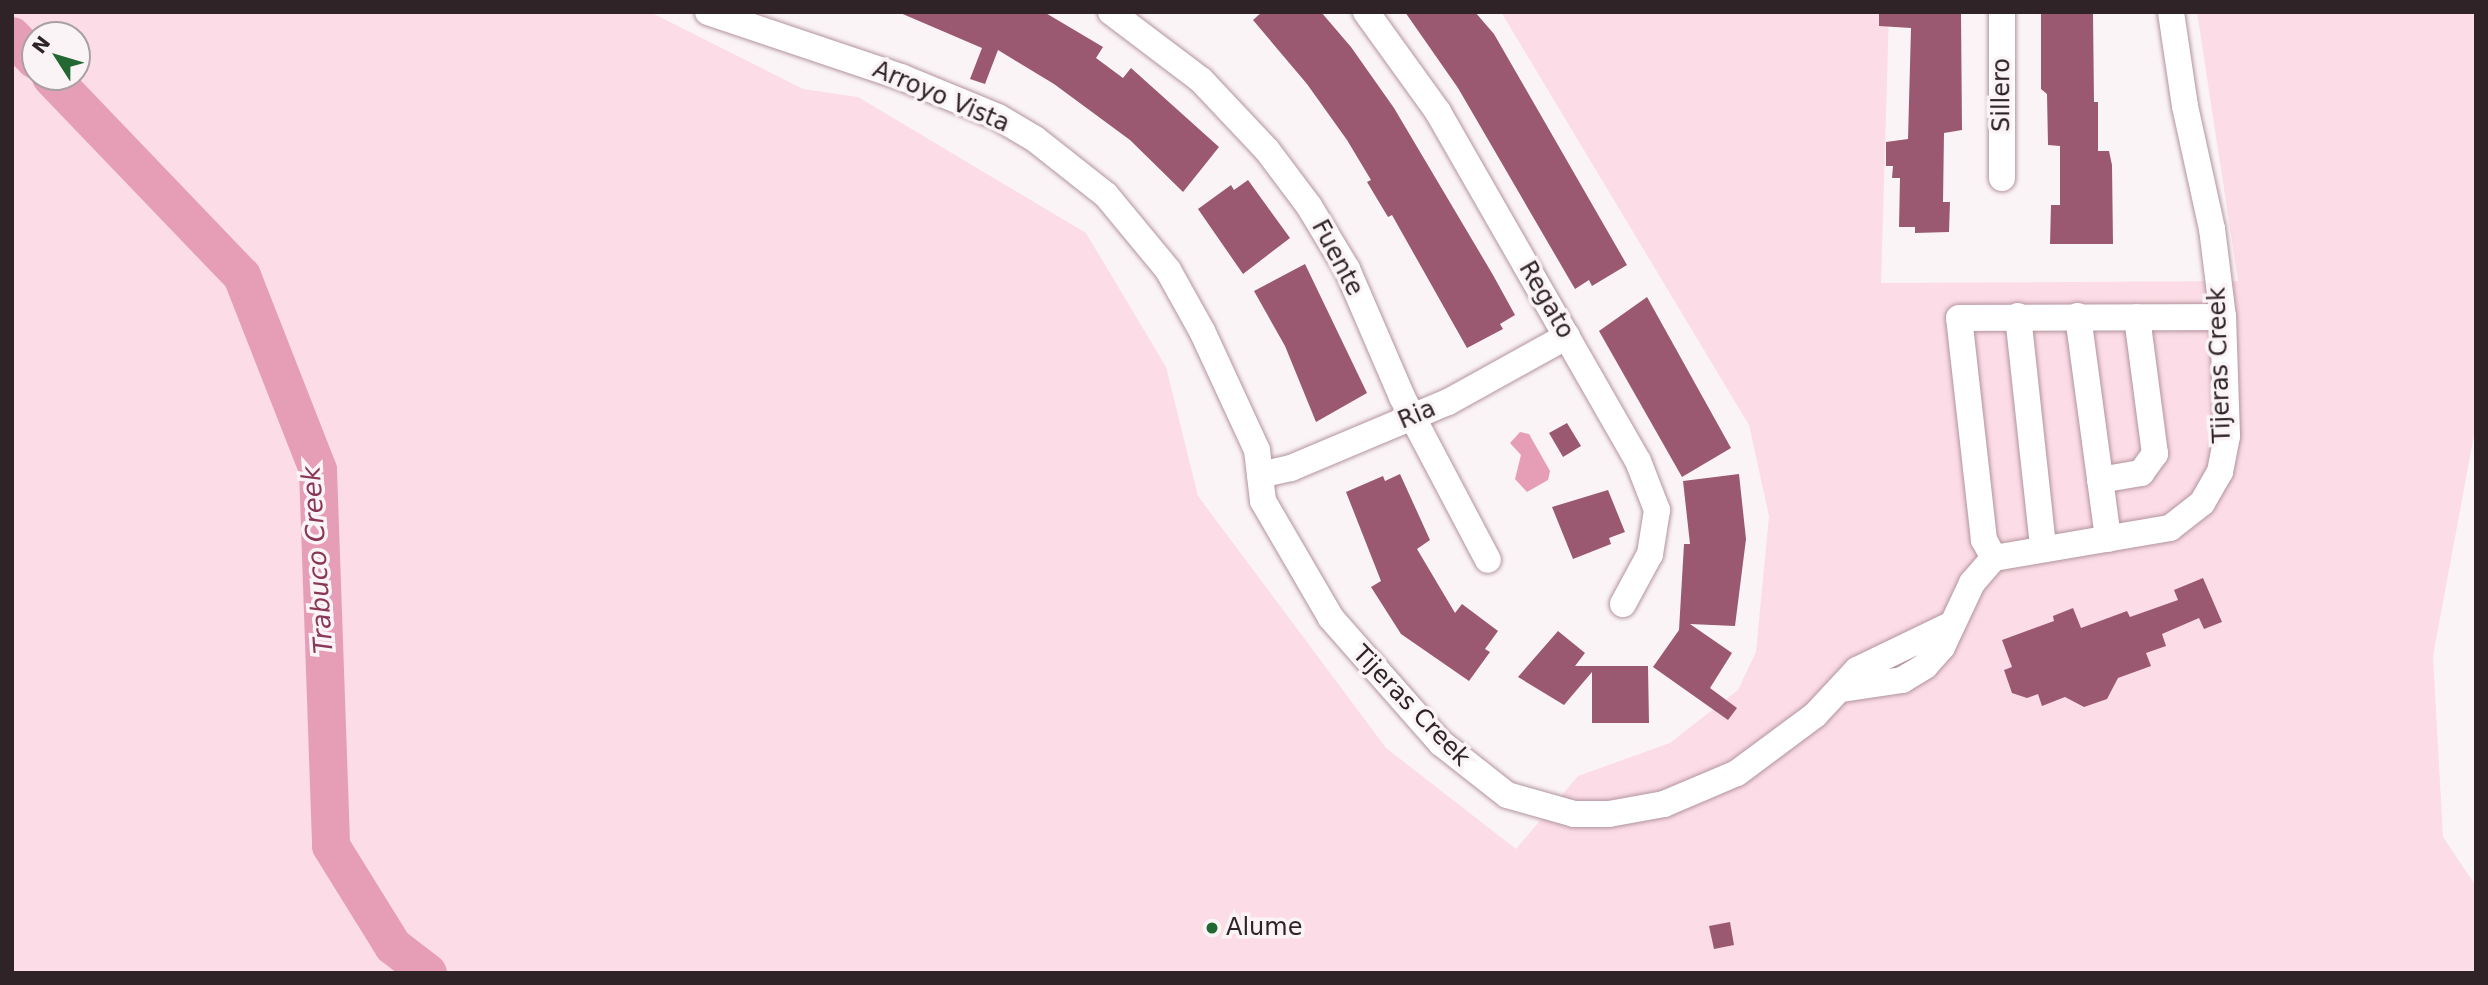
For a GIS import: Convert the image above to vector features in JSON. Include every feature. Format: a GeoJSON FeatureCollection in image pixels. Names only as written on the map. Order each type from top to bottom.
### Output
{"type":"FeatureCollection","features":[{"type":"Feature","properties":{"kind":"street","name":"Arroyo Vista"},"geometry":{"type":"LineString","coordinates":[[708,12],[959,99],[1035,139],[1078,170],[1139,231],[1168,270],[1202,331],[1256,450],[1261,488]]}},
{"type":"Feature","properties":{"kind":"street","name":"Fuente"},"geometry":{"type":"LineString","coordinates":[[1111,12],[1201,79],[1267,150],[1309,206],[1347,269],[1413,417],[1488,560]]}},
{"type":"Feature","properties":{"kind":"street","name":"Regato"},"geometry":{"type":"LineString","coordinates":[[1366,12],[1438,112],[1638,461],[1657,510],[1650,554],[1623,604]]}},
{"type":"Feature","properties":{"kind":"street","name":"Sillero"},"geometry":{"type":"LineString","coordinates":[[2002,12],[2002,178]]}},
{"type":"Feature","properties":{"kind":"street","name":"Tijeras Creek"},"geometry":{"type":"LineString","coordinates":[[1261,488],[1345,637],[1441,743],[1485,781],[1528,805],[1574,814],[1609,814],[1664,804],[1737,773],[1842,689],[1857,670],[1952,624],[1972,583],[1994,558],[2043,547],[2169,528],[2202,503],[2220,472],[2227,436],[2223,317],[2212,229],[2185,106],[2171,12]]}},
{"type":"Feature","properties":{"kind":"street"},"geometry":{"type":"LineString","coordinates":[[2018,316],[2043,547]]}},
{"type":"Feature","properties":{"kind":"street"},"geometry":{"type":"LineString","coordinates":[[2078,316],[2108,539]]}},
{"type":"Feature","properties":{"kind":"street"},"geometry":{"type":"LineString","coordinates":[[2100,480],[2141,473],[2155,454],[2137,317]]}},
{"type":"Feature","properties":{"kind":"street"},"geometry":{"type":"LineString","coordinates":[[1994,558],[1984,540],[1959,318],[2223,317]]}},
{"type":"Feature","properties":{"kind":"street","name":"Ria"},"geometry":{"type":"LineString","coordinates":[[1261,488],[1291,468],[1413,417],[1567,336]]}},
{"type":"Feature","properties":{"kind":"shaded area"},"geometry":{"type":"Polygon","coordinates":[[[12,12],[650,12],[803,89],[858,97],[1086,233],[1166,367],[1198,496],[1386,748],[1516,849],[1578,776],[1670,743],[1738,690],[1756,652],[1769,516],[1749,425],[1501,12],[1889,12],[1881,283],[2238,281],[2197,12],[2476,12],[2476,424],[2433,656],[2443,837],[2476,886],[2476,973],[12,973],[12,12]]]}},
{"type":"Feature","properties":{"kind":"shaded area"},"geometry":{"type":"Polygon","coordinates":[[[1520,432],[1529,434],[1550,471],[1548,480],[1527,492],[1515,479],[1521,455],[1510,443],[1520,432]]]}},
{"type":"Feature","properties":{"kind":"building"},"geometry":{"type":"Polygon","coordinates":[[[898,12],[1044,12],[1103,47],[1096,58],[1123,78],[1131,68],[1219,147],[1183,192],[1130,140],[1054,84],[998,50],[985,84],[970,79],[982,48],[898,12]]]}},
{"type":"Feature","properties":{"kind":"building"},"geometry":{"type":"Polygon","coordinates":[[[1262,12],[1321,12],[1351,47],[1394,108],[1515,315],[1500,324],[1503,329],[1467,348],[1392,215],[1388,217],[1367,182],[1371,180],[1347,140],[1307,84],[1253,20],[1262,12]]]}},
{"type":"Feature","properties":{"kind":"building"},"geometry":{"type":"Polygon","coordinates":[[[1405,12],[1475,12],[1494,34],[1627,265],[1592,286],[1589,280],[1575,289],[1458,88],[1405,12]]]}},
{"type":"Feature","properties":{"kind":"building"},"geometry":{"type":"Polygon","coordinates":[[[1879,12],[1961,12],[1962,130],[1944,133],[1943,202],[1950,202],[1949,232],[1915,233],[1915,227],[1899,227],[1900,178],[1892,178],[1893,166],[1886,166],[1886,142],[1908,139],[1911,28],[1879,26],[1879,12]]]}},
{"type":"Feature","properties":{"kind":"building"},"geometry":{"type":"Polygon","coordinates":[[[2041,12],[2093,12],[2094,102],[2098,102],[2098,151],[2109,151],[2112,165],[2113,244],[2050,244],[2051,205],[2060,205],[2060,146],[2048,145],[2047,94],[2041,89],[2041,12]]]}},
{"type":"Feature","properties":{"kind":"building"},"geometry":{"type":"Polygon","coordinates":[[[1248,180],[1290,238],[1243,274],[1198,209],[1231,185],[1234,190],[1248,180]]]}},
{"type":"Feature","properties":{"kind":"building"},"geometry":{"type":"Polygon","coordinates":[[[1305,264],[1367,393],[1316,422],[1285,346],[1254,291],[1305,264]]]}},
{"type":"Feature","properties":{"kind":"building"},"geometry":{"type":"Polygon","coordinates":[[[1647,297],[1731,448],[1682,477],[1599,331],[1647,297]]]}},
{"type":"Feature","properties":{"kind":"building"},"geometry":{"type":"Polygon","coordinates":[[[1567,423],[1581,446],[1563,457],[1549,433],[1567,423]]]}},
{"type":"Feature","properties":{"kind":"building"},"geometry":{"type":"Polygon","coordinates":[[[1400,474],[1430,540],[1417,549],[1455,613],[1462,604],[1498,631],[1485,649],[1490,652],[1469,681],[1401,634],[1371,587],[1381,581],[1346,492],[1383,476],[1385,481],[1400,474]]]}},
{"type":"Feature","properties":{"kind":"building"},"geometry":{"type":"Polygon","coordinates":[[[1739,474],[1746,539],[1735,626],[1690,624],[1732,653],[1710,688],[1737,708],[1728,720],[1653,667],[1679,630],[1684,544],[1690,544],[1683,481],[1739,474]]]}},
{"type":"Feature","properties":{"kind":"building"},"geometry":{"type":"Polygon","coordinates":[[[1608,490],[1625,532],[1609,538],[1611,544],[1573,559],[1552,507],[1608,490]]]}},
{"type":"Feature","properties":{"kind":"building"},"geometry":{"type":"Polygon","coordinates":[[[2203,578],[2222,622],[2204,629],[2199,618],[2162,634],[2166,646],[2146,653],[2151,666],[2118,678],[2107,699],[2084,707],[2065,697],[2042,706],[2038,694],[2027,698],[2012,693],[2004,670],[2012,667],[2002,640],[2054,621],[2053,616],[2073,608],[2081,628],[2127,611],[2130,617],[2178,600],[2174,590],[2203,578]]]}},
{"type":"Feature","properties":{"kind":"building"},"geometry":{"type":"Polygon","coordinates":[[[1558,631],[1585,653],[1575,666],[1648,666],[1649,723],[1592,723],[1592,672],[1564,705],[1518,677],[1558,631]]]}},
{"type":"Feature","properties":{"kind":"building"},"geometry":{"type":"Polygon","coordinates":[[[1730,922],[1734,945],[1714,949],[1709,926],[1730,922]]]}},
{"type":"Feature","properties":{"kind":"waterway","name":"Trabuco Creek"},"geometry":{"type":"LineString","coordinates":[[12,36],[21,45]]}},
{"type":"Feature","properties":{"kind":"waterway","name":"Trabuco Creek"},"geometry":{"type":"LineString","coordinates":[[64,91],[242,276],[318,470],[331,846],[393,946],[428,973]]}},
{"type":"Feature","properties":{"kind":"place","name":"Alume"},"geometry":{"type":"Point","coordinates":[1212,928]}}]}
